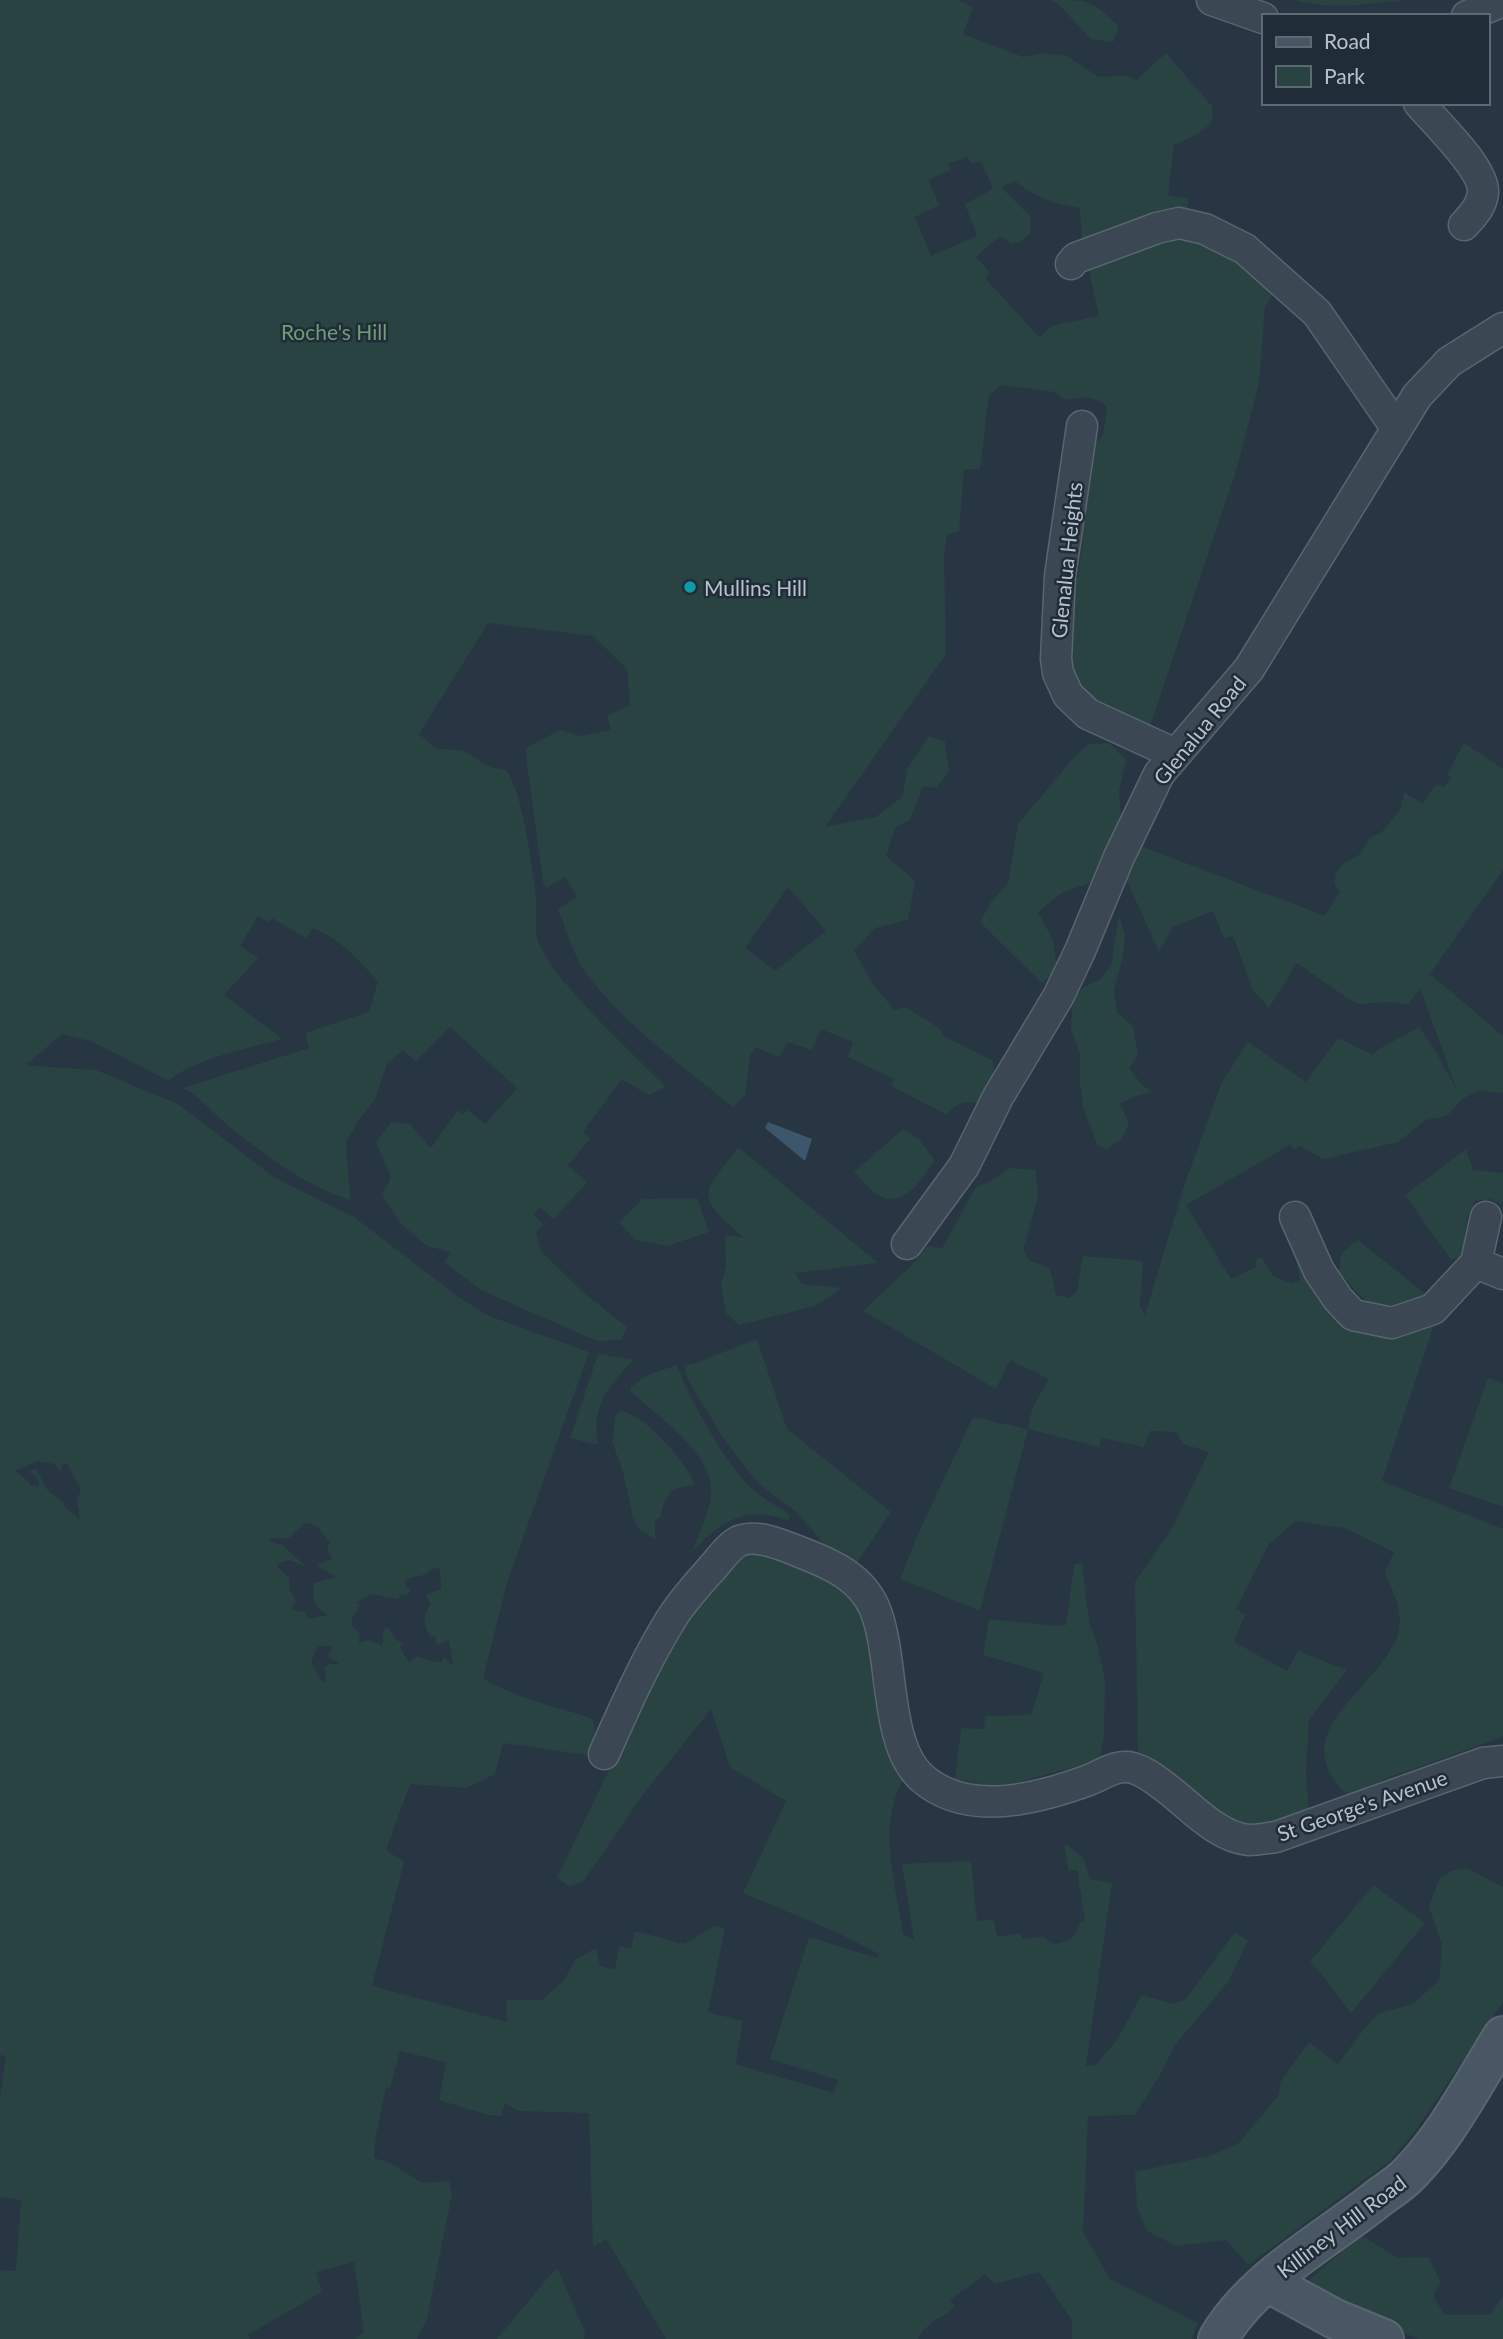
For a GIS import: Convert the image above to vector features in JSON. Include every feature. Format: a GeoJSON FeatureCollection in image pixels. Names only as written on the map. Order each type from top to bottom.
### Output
{"type":"FeatureCollection","features":[{"type":"Feature","properties":{"kind":"main road","name":"Killiney Hill Road"},"geometry":{"type":"LineString","coordinates":[[1218,2339],[1243,2303],[1267,2282],[1410,2174],[1440,2136],[1503,2036]]}},
{"type":"Feature","properties":{"kind":"main road"},"geometry":{"type":"LineString","coordinates":[[1267,2282],[1335,2319],[1384,2339]]}},
{"type":"Feature","properties":{"kind":"street"},"geometry":{"type":"LineString","coordinates":[[1212,0],[1262,18]]}},
{"type":"Feature","properties":{"kind":"street"},"geometry":{"type":"LineString","coordinates":[[1472,14],[1503,1]]}},
{"type":"Feature","properties":{"kind":"street"},"geometry":{"type":"LineString","coordinates":[[1421,105],[1479,176],[1483,191],[1477,211],[1465,225]]}},
{"type":"Feature","properties":{"kind":"street"},"geometry":{"type":"LineString","coordinates":[[1071,264],[1076,258],[1157,228],[1179,223],[1205,229],[1224,238],[1255,257],[1317,313],[1397,429]]}},
{"type":"Feature","properties":{"kind":"street","name":"Glenalua Road"},"geometry":{"type":"LineString","coordinates":[[907,1244],[964,1166],[998,1097],[1058,997],[1159,774],[1249,669],[1417,396],[1444,367],[1503,328]]}},
{"type":"Feature","properties":{"kind":"street","name":"Glenalua Heights"},"geometry":{"type":"LineString","coordinates":[[1082,426],[1060,576],[1056,659],[1058,673],[1068,695],[1088,714],[1175,754]]}},
{"type":"Feature","properties":{"kind":"street"},"geometry":{"type":"LineString","coordinates":[[1296,1217],[1319,1270],[1338,1299],[1353,1315],[1392,1324],[1433,1310],[1476,1263],[1486,1217]]}},
{"type":"Feature","properties":{"kind":"street"},"geometry":{"type":"LineString","coordinates":[[1476,1263],[1503,1274]]}},
{"type":"Feature","properties":{"kind":"street","name":"St George's Avenue"},"geometry":{"type":"LineString","coordinates":[[604,1754],[632,1690],[670,1619],[734,1544],[751,1539],[777,1544],[830,1564],[855,1580],[867,1594],[875,1609],[883,1637],[901,1746],[916,1771],[951,1796],[971,1801],[997,1802],[1078,1783],[1112,1768],[1132,1768],[1152,1776],[1226,1834],[1249,1840],[1276,1837],[1483,1763],[1503,1760]]}},
{"type":"Feature","properties":{"kind":"green space","name":"Roche's Hill"},"geometry":{"type":"Polygon","coordinates":[[[0,0],[957,0],[973,7],[963,34],[1023,57],[1043,53],[1067,56],[1099,77],[1127,76],[1136,80],[1166,53],[1212,106],[1213,118],[1208,126],[1174,145],[1168,195],[1188,199],[1188,218],[1082,246],[1080,208],[1046,199],[1015,181],[1001,187],[1030,216],[1031,233],[1020,242],[1011,244],[1000,236],[976,257],[990,273],[985,278],[1039,337],[1052,326],[1099,316],[1088,267],[1191,231],[1276,288],[1265,307],[1259,383],[1236,471],[1150,726],[1081,697],[1066,646],[1080,560],[1092,451],[1103,435],[1107,407],[1088,398],[1066,400],[1055,392],[1001,385],[989,395],[980,469],[964,469],[959,532],[947,534],[944,555],[946,654],[825,827],[876,817],[902,797],[908,767],[929,736],[945,741],[949,772],[936,788],[923,786],[910,820],[896,827],[886,856],[915,881],[908,920],[875,928],[854,951],[874,985],[894,1010],[905,1007],[939,1028],[944,1036],[993,1061],[995,1077],[985,1104],[964,1103],[947,1115],[891,1086],[894,1079],[848,1057],[853,1042],[821,1029],[812,1050],[788,1042],[779,1057],[755,1047],[750,1056],[745,1096],[733,1107],[657,1046],[621,1013],[584,970],[571,944],[558,909],[577,897],[565,877],[546,888],[543,882],[526,748],[560,730],[579,736],[611,730],[607,716],[630,705],[627,669],[593,636],[488,623],[419,734],[436,748],[464,751],[490,767],[506,770],[517,796],[526,832],[536,900],[537,937],[543,952],[573,992],[666,1087],[648,1095],[622,1079],[583,1132],[590,1139],[568,1165],[587,1183],[553,1219],[540,1207],[534,1214],[543,1225],[536,1232],[541,1251],[584,1293],[627,1327],[621,1340],[600,1341],[585,1336],[481,1290],[444,1262],[451,1252],[427,1246],[400,1223],[382,1195],[391,1178],[376,1142],[391,1122],[410,1124],[431,1148],[458,1110],[463,1114],[468,1110],[485,1124],[517,1088],[450,1027],[416,1061],[403,1050],[387,1064],[375,1099],[346,1142],[350,1200],[316,1186],[269,1157],[183,1088],[309,1048],[305,1033],[369,1012],[378,981],[348,951],[323,932],[313,928],[306,938],[272,918],[268,922],[258,916],[240,946],[258,958],[224,995],[282,1039],[206,1060],[169,1081],[93,1042],[62,1034],[27,1064],[96,1070],[178,1104],[275,1178],[354,1217],[460,1298],[489,1316],[589,1352],[507,1583],[483,1678],[523,1697],[593,1719],[598,1747],[587,1755],[503,1743],[495,1774],[467,1788],[410,1784],[386,1850],[404,1862],[372,1986],[507,2022],[507,2000],[542,2000],[564,1980],[576,1959],[596,1948],[600,1966],[615,1970],[619,1946],[631,1949],[635,1931],[684,1944],[715,1926],[725,1928],[708,2012],[743,2021],[736,2064],[834,2093],[838,2080],[770,2059],[809,1937],[877,1958],[879,1954],[838,1933],[743,1893],[786,1801],[730,1767],[711,1709],[642,1796],[583,1882],[569,1886],[557,1878],[684,1614],[747,1547],[840,1578],[863,1606],[908,1772],[892,1809],[890,1830],[892,1872],[903,1934],[914,1940],[902,1864],[971,1861],[977,1921],[993,1919],[997,1937],[1020,1933],[1022,1939],[1044,1937],[1053,1944],[1067,1941],[1077,1932],[1080,1922],[1085,1920],[1077,1870],[1069,1871],[1064,1846],[1068,1845],[1083,1858],[1090,1879],[1112,1883],[1086,2066],[1096,2065],[1116,2041],[1142,1995],[1173,2004],[1185,2000],[1235,1932],[1248,1941],[1228,1982],[1175,2045],[1135,2115],[1088,2116],[1083,2232],[1110,2279],[1198,2323],[1192,2339],[1072,2339],[1072,2320],[1039,2272],[995,2284],[985,2274],[950,2300],[955,2306],[926,2328],[918,2339],[666,2339],[606,2239],[593,2247],[589,2113],[518,2111],[505,2103],[501,2116],[488,2115],[439,2100],[446,2062],[400,2051],[390,2088],[386,2087],[374,2158],[391,2163],[422,2183],[449,2181],[452,2194],[427,2319],[417,2339],[354,2339],[364,2332],[354,2262],[316,2272],[322,2292],[248,2335],[250,2339],[0,2339],[0,2270],[16,2271],[21,2200],[0,2197],[0,2098],[6,2056],[0,2055],[0,0]],[[967,157],[948,164],[951,170],[928,180],[939,205],[915,217],[931,256],[977,236],[965,204],[993,189],[981,161],[972,164],[967,157]],[[788,887],[745,948],[775,971],[826,931],[788,887]],[[38,1461],[15,1471],[28,1481],[30,1486],[38,1486],[39,1482],[30,1470],[36,1469],[48,1491],[64,1502],[64,1506],[79,1519],[76,1501],[81,1490],[67,1463],[63,1464],[60,1471],[54,1464],[38,1461]],[[310,1523],[304,1524],[289,1538],[268,1541],[282,1545],[307,1567],[289,1560],[278,1563],[278,1568],[289,1577],[289,1589],[296,1600],[292,1608],[304,1612],[310,1619],[328,1615],[319,1609],[315,1602],[314,1583],[336,1577],[318,1566],[332,1559],[327,1548],[330,1543],[318,1528],[310,1523]],[[435,1567],[423,1575],[405,1580],[406,1587],[411,1590],[407,1596],[402,1594],[397,1599],[372,1594],[357,1602],[360,1606],[352,1618],[352,1626],[360,1633],[359,1643],[369,1640],[382,1646],[384,1630],[389,1628],[396,1640],[404,1643],[400,1646],[409,1663],[417,1656],[441,1662],[444,1656],[452,1666],[449,1640],[435,1643],[436,1636],[431,1637],[425,1625],[426,1612],[431,1605],[425,1595],[441,1589],[440,1570],[435,1567]],[[318,1646],[311,1662],[326,1684],[325,1667],[339,1664],[328,1656],[333,1646],[318,1646]]]}},
{"type":"Feature","properties":{"kind":"green space"},"geometry":{"type":"Polygon","coordinates":[[[1050,0],[1082,1],[1095,6],[1119,26],[1113,42],[1091,39],[1059,5],[1050,0]]]}},
{"type":"Feature","properties":{"kind":"green space"},"geometry":{"type":"Polygon","coordinates":[[[1295,0],[1409,0],[1337,6],[1295,0]]]}},
{"type":"Feature","properties":{"kind":"green space"},"geometry":{"type":"Polygon","coordinates":[[[1109,743],[1126,760],[1119,791],[1121,821],[1093,882],[1063,892],[1038,912],[1053,940],[1057,970],[1042,983],[980,922],[991,902],[1008,884],[1018,824],[1076,755],[1089,744],[1109,743]]]}},
{"type":"Feature","properties":{"kind":"green space"},"geometry":{"type":"Polygon","coordinates":[[[1464,743],[1503,769],[1503,870],[1430,974],[1503,1036],[1503,1093],[1479,1090],[1461,1100],[1447,1116],[1426,1120],[1398,1142],[1324,1159],[1302,1145],[1294,1150],[1290,1145],[1186,1205],[1231,1279],[1256,1267],[1255,1261],[1261,1257],[1273,1276],[1292,1284],[1300,1280],[1294,1243],[1333,1303],[1436,1319],[1382,1481],[1503,1529],[1503,1737],[1387,1778],[1358,1792],[1346,1794],[1330,1773],[1324,1753],[1327,1735],[1349,1701],[1379,1667],[1397,1637],[1399,1610],[1385,1572],[1394,1552],[1345,1528],[1296,1521],[1269,1544],[1236,1609],[1245,1615],[1234,1642],[1287,1671],[1298,1651],[1347,1670],[1309,1720],[1306,1771],[1309,1816],[1250,1828],[1215,1809],[1205,1797],[1201,1798],[1138,1751],[1135,1582],[1172,1528],[1209,1452],[1183,1444],[1176,1432],[1150,1431],[1144,1447],[1102,1438],[1099,1447],[1028,1429],[1033,1408],[1049,1379],[1010,1360],[996,1389],[863,1311],[911,1266],[928,1246],[942,1248],[976,1187],[1010,1168],[1036,1170],[1038,1198],[1023,1250],[1030,1261],[1050,1268],[1056,1295],[1069,1298],[1077,1291],[1083,1256],[1143,1261],[1140,1306],[1145,1315],[1185,1183],[1222,1082],[1248,1042],[1306,1082],[1338,1038],[1372,1055],[1419,1027],[1458,1093],[1420,988],[1408,1005],[1388,1002],[1360,1004],[1350,1000],[1297,963],[1269,1008],[1253,990],[1233,936],[1224,938],[1213,911],[1173,927],[1159,952],[1127,881],[1138,845],[1325,916],[1340,891],[1334,884],[1336,874],[1344,863],[1360,854],[1370,837],[1381,833],[1401,809],[1404,792],[1423,804],[1436,784],[1444,787],[1451,778],[1447,774],[1464,743]]]}},
{"type":"Feature","properties":{"kind":"green space"},"geometry":{"type":"Polygon","coordinates":[[[1119,916],[1125,934],[1123,956],[1114,991],[1117,1013],[1133,1026],[1138,1055],[1129,1068],[1141,1084],[1152,1092],[1132,1097],[1120,1104],[1129,1123],[1122,1139],[1107,1149],[1098,1146],[1083,1108],[1080,1054],[1071,1029],[1073,1001],[1082,988],[1101,979],[1111,966],[1119,916]]]}},
{"type":"Feature","properties":{"kind":"green space"},"geometry":{"type":"Polygon","coordinates":[[[903,1129],[919,1139],[935,1161],[911,1190],[896,1198],[887,1199],[875,1193],[854,1172],[903,1129]]]}},
{"type":"Feature","properties":{"kind":"green space"},"geometry":{"type":"Polygon","coordinates":[[[738,1147],[878,1263],[795,1273],[802,1284],[842,1288],[815,1306],[739,1325],[726,1313],[721,1286],[726,1265],[725,1235],[744,1238],[717,1212],[708,1195],[716,1177],[738,1147]]]}},
{"type":"Feature","properties":{"kind":"green space"},"geometry":{"type":"Polygon","coordinates":[[[1466,1149],[1473,1170],[1503,1173],[1503,1205],[1491,1199],[1475,1201],[1468,1216],[1462,1256],[1451,1260],[1405,1195],[1466,1149]]]}},
{"type":"Feature","properties":{"kind":"green space"},"geometry":{"type":"Polygon","coordinates":[[[697,1198],[709,1232],[667,1246],[636,1240],[619,1222],[643,1199],[697,1198]]]}},
{"type":"Feature","properties":{"kind":"green space"},"geometry":{"type":"Polygon","coordinates":[[[1358,1240],[1433,1299],[1390,1309],[1380,1308],[1362,1297],[1339,1272],[1341,1254],[1358,1240]]]}},
{"type":"Feature","properties":{"kind":"green space"},"geometry":{"type":"Polygon","coordinates":[[[757,1339],[787,1429],[891,1512],[852,1570],[830,1551],[795,1511],[763,1487],[748,1471],[720,1433],[688,1380],[684,1365],[757,1339]]]}},
{"type":"Feature","properties":{"kind":"green space"},"geometry":{"type":"Polygon","coordinates":[[[598,1354],[633,1360],[609,1388],[599,1407],[596,1431],[598,1445],[570,1438],[598,1354]]]}},
{"type":"Feature","properties":{"kind":"green space"},"geometry":{"type":"Polygon","coordinates":[[[677,1365],[699,1413],[732,1465],[753,1490],[789,1514],[789,1521],[760,1514],[736,1518],[714,1532],[692,1552],[710,1502],[710,1480],[704,1465],[682,1437],[631,1392],[631,1387],[647,1375],[677,1365]]]}},
{"type":"Feature","properties":{"kind":"green space"},"geometry":{"type":"Polygon","coordinates":[[[1488,1378],[1503,1383],[1503,1507],[1449,1488],[1488,1378]]]}},
{"type":"Feature","properties":{"kind":"green space"},"geometry":{"type":"Polygon","coordinates":[[[620,1411],[640,1420],[664,1440],[684,1465],[695,1485],[674,1490],[666,1498],[660,1518],[655,1520],[655,1539],[640,1530],[633,1518],[623,1472],[612,1441],[616,1414],[620,1411]]]}},
{"type":"Feature","properties":{"kind":"green space"},"geometry":{"type":"Polygon","coordinates":[[[973,1417],[1028,1429],[980,1611],[900,1579],[917,1536],[973,1417]]]}},
{"type":"Feature","properties":{"kind":"green space"},"geometry":{"type":"Polygon","coordinates":[[[1082,1562],[1089,1622],[1098,1646],[1105,1681],[1104,1735],[1100,1760],[1012,1784],[992,1786],[955,1779],[961,1728],[984,1729],[985,1716],[1031,1715],[1044,1673],[983,1655],[989,1619],[1066,1625],[1074,1565],[1082,1562]]]}},
{"type":"Feature","properties":{"kind":"green space"},"geometry":{"type":"Polygon","coordinates":[[[1467,1868],[1503,1887],[1503,2002],[1413,2134],[1390,2161],[1248,2265],[1226,2240],[1176,2246],[1147,2231],[1137,2207],[1135,2172],[1213,2155],[1239,2143],[1278,2096],[1281,2081],[1309,2042],[1338,2064],[1379,2013],[1411,2005],[1439,1981],[1442,1945],[1429,1907],[1439,1879],[1452,1871],[1467,1868]]]}},
{"type":"Feature","properties":{"kind":"green space"},"geometry":{"type":"Polygon","coordinates":[[[1373,1885],[1425,1923],[1351,2013],[1310,1962],[1373,1885]]]}},
{"type":"Feature","properties":{"kind":"green space"},"geometry":{"type":"Polygon","coordinates":[[[1361,2235],[1398,2258],[1428,2257],[1441,2283],[1433,2296],[1445,2315],[1490,2315],[1503,2296],[1503,2339],[1419,2339],[1342,2308],[1309,2280],[1361,2235]]]}},
{"type":"Feature","properties":{"kind":"green space"},"geometry":{"type":"Polygon","coordinates":[[[558,2269],[585,2332],[584,2339],[497,2339],[551,2274],[558,2269]]]}},
{"type":"Feature","properties":{"kind":"water"},"geometry":{"type":"Polygon","coordinates":[[[768,1122],[812,1139],[805,1161],[765,1128],[768,1122]]]}},
{"type":"Feature","properties":{"kind":"place","name":"Mullins Hill"},"geometry":{"type":"Point","coordinates":[690,587]}}]}
